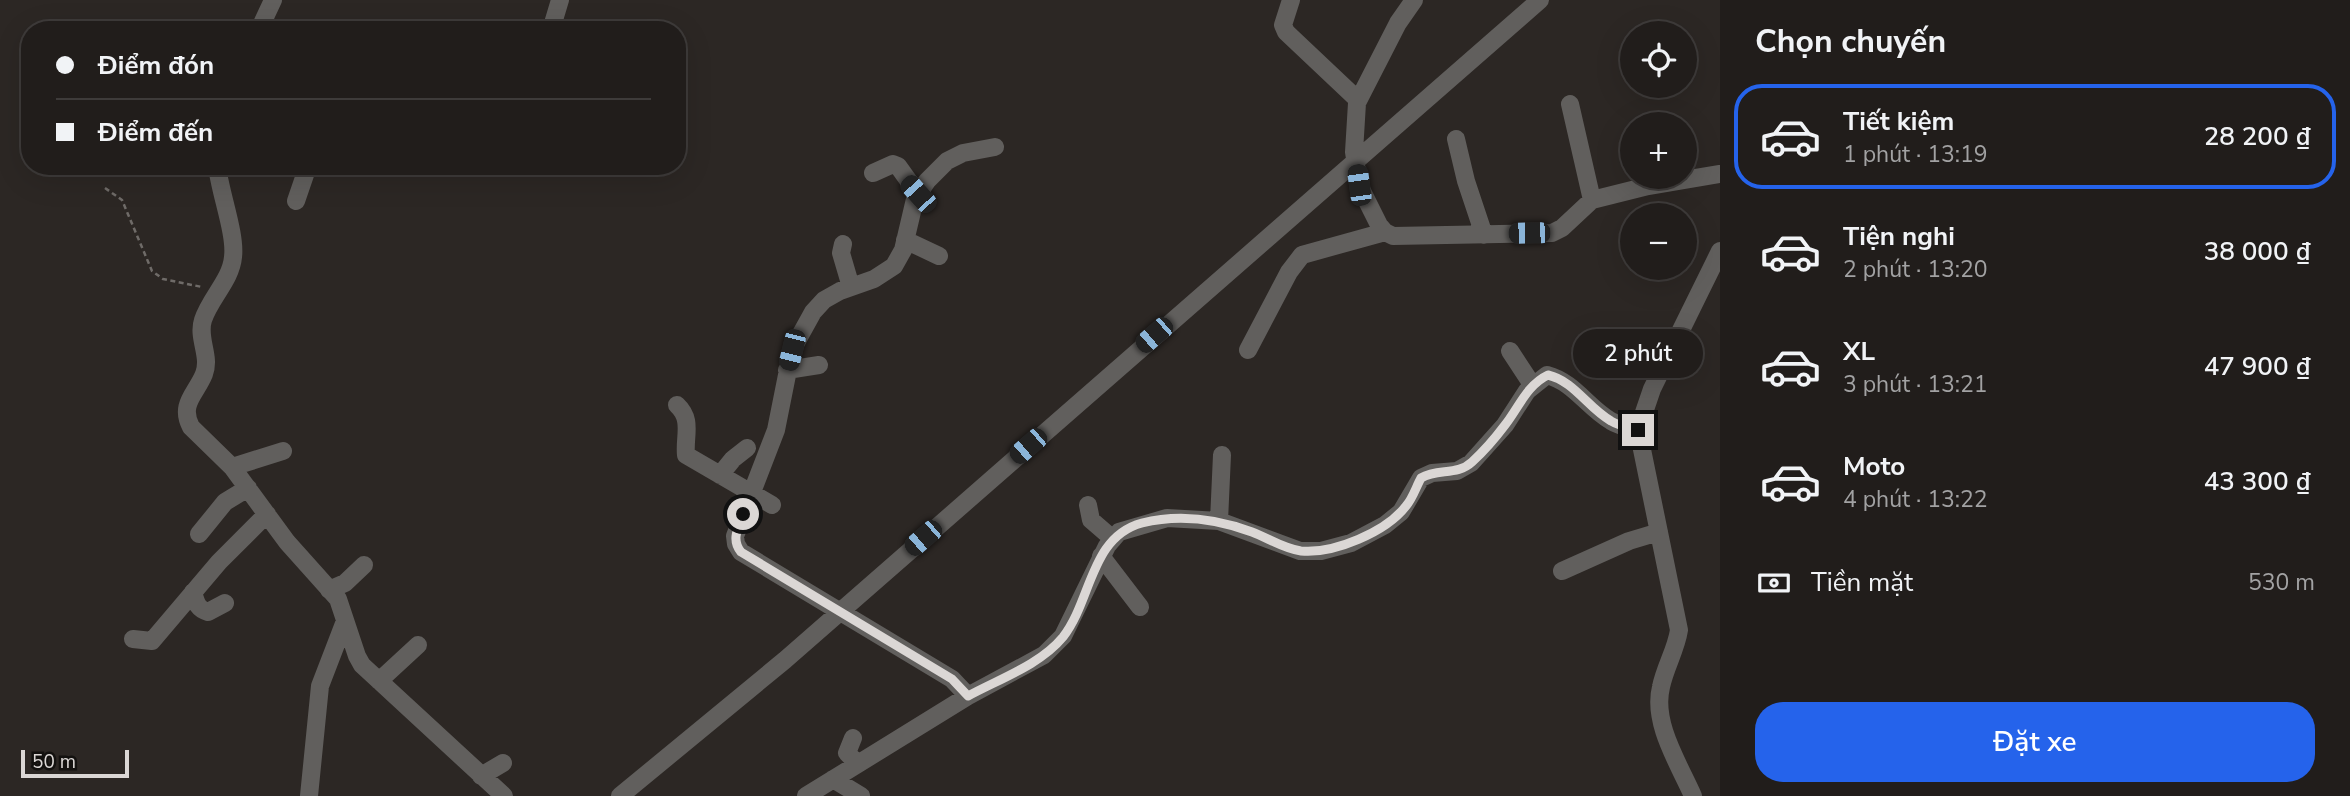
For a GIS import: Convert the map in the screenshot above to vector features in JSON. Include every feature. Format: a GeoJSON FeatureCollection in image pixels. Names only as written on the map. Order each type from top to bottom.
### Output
{"type":"FeatureCollection","features":[{"type":"Feature","properties":{"kind":"street"},"geometry":{"type":"LineString","coordinates":[[263,21],[273,0]]}},
{"type":"Feature","properties":{"kind":"street"},"geometry":{"type":"LineString","coordinates":[[554,21],[560,0]]}},
{"type":"Feature","properties":{"kind":"street"},"geometry":{"type":"LineString","coordinates":[[1291,0],[1284,28],[1358,100]]}},
{"type":"Feature","properties":{"kind":"street"},"geometry":{"type":"LineString","coordinates":[[1414,0],[1398,23],[1358,100],[1355,159],[1359,185],[1385,232],[1393,236],[1552,233],[1562,228],[1592,200],[1648,186],[1720,174]]}},
{"type":"Feature","properties":{"kind":"street"},"geometry":{"type":"LineString","coordinates":[[620,796],[839,612],[1540,0]]}},
{"type":"Feature","properties":{"kind":"street"},"geometry":{"type":"LineString","coordinates":[[1570,104],[1592,200]]}},
{"type":"Feature","properties":{"kind":"street"},"geometry":{"type":"LineString","coordinates":[[1456,139],[1466,181],[1484,234]]}},
{"type":"Feature","properties":{"kind":"street"},"geometry":{"type":"LineString","coordinates":[[968,696],[952,679],[738,549],[735,536],[750,491],[776,430],[792,350],[813,312],[824,300],[874,279],[894,265],[903,250],[918,194],[947,161],[963,153],[995,147]]}},
{"type":"Feature","properties":{"kind":"street"},"geometry":{"type":"LineString","coordinates":[[873,173],[893,164],[898,166],[918,194]]}},
{"type":"Feature","properties":{"kind":"street"},"geometry":{"type":"LineString","coordinates":[[218,175],[233,237],[233,258],[202,322],[206,360],[204,373],[185,412],[191,427],[232,467],[287,542],[338,599],[357,656],[379,681],[504,796]]}},
{"type":"Feature","properties":{"kind":"street"},"geometry":{"type":"LineString","coordinates":[[296,201],[306,175]]}},
{"type":"Feature","properties":{"kind":"street"},"geometry":{"type":"LineString","coordinates":[[1248,350],[1289,272],[1301,255],[1385,232]]}},
{"type":"Feature","properties":{"kind":"street"},"geometry":{"type":"LineString","coordinates":[[905,240],[939,256]]}},
{"type":"Feature","properties":{"kind":"street"},"geometry":{"type":"LineString","coordinates":[[843,244],[841,253],[851,287]]}},
{"type":"Feature","properties":{"kind":"street"},"geometry":{"type":"LineString","coordinates":[[1693,796],[1670,746],[1659,708],[1660,688],[1677,644],[1679,630],[1638,430],[1652,389],[1720,251]]}},
{"type":"Feature","properties":{"kind":"street"},"geometry":{"type":"LineString","coordinates":[[1510,351],[1533,386]]}},
{"type":"Feature","properties":{"kind":"street"},"geometry":{"type":"LineString","coordinates":[[787,370],[819,365]]}},
{"type":"Feature","properties":{"kind":"street"},"geometry":{"type":"LineString","coordinates":[[806,796],[968,696],[1044,655],[1063,636],[1074,618],[1101,556],[1113,538],[1128,528],[1167,518],[1219,521],[1300,551],[1321,551],[1351,543],[1401,512],[1408,505],[1421,478],[1432,473],[1457,471],[1471,463],[1505,425],[1533,386],[1548,375],[1556,377],[1612,422],[1638,430]]}},
{"type":"Feature","properties":{"kind":"street"},"geometry":{"type":"LineString","coordinates":[[677,405],[685,412],[686,455],[772,505]]}},
{"type":"Feature","properties":{"kind":"street"},"geometry":{"type":"LineString","coordinates":[[720,475],[733,458],[747,448]]}},
{"type":"Feature","properties":{"kind":"street"},"geometry":{"type":"LineString","coordinates":[[232,467],[283,451]]}},
{"type":"Feature","properties":{"kind":"street"},"geometry":{"type":"LineString","coordinates":[[1219,521],[1222,455]]}},
{"type":"Feature","properties":{"kind":"street"},"geometry":{"type":"LineString","coordinates":[[199,534],[225,502],[248,488]]}},
{"type":"Feature","properties":{"kind":"street"},"geometry":{"type":"LineString","coordinates":[[1088,505],[1091,520],[1113,538]]}},
{"type":"Feature","properties":{"kind":"street"},"geometry":{"type":"LineString","coordinates":[[134,639],[152,641],[193,592],[267,514]]}},
{"type":"Feature","properties":{"kind":"street"},"geometry":{"type":"LineString","coordinates":[[1562,570],[1629,541],[1659,533]]}},
{"type":"Feature","properties":{"kind":"street"},"geometry":{"type":"LineString","coordinates":[[1101,556],[1140,607]]}},
{"type":"Feature","properties":{"kind":"street"},"geometry":{"type":"LineString","coordinates":[[329,590],[345,583],[364,565]]}},
{"type":"Feature","properties":{"kind":"street"},"geometry":{"type":"LineString","coordinates":[[193,592],[198,607],[203,611],[212,611],[225,603]]}},
{"type":"Feature","properties":{"kind":"street"},"geometry":{"type":"LineString","coordinates":[[309,796],[320,686],[345,621]]}},
{"type":"Feature","properties":{"kind":"street"},"geometry":{"type":"LineString","coordinates":[[379,681],[418,645]]}},
{"type":"Feature","properties":{"kind":"street"},"geometry":{"type":"LineString","coordinates":[[853,738],[847,753],[858,764]]}},
{"type":"Feature","properties":{"kind":"street"},"geometry":{"type":"LineString","coordinates":[[481,776],[503,763]]}},
{"type":"Feature","properties":{"kind":"street"},"geometry":{"type":"LineString","coordinates":[[833,779],[860,796]]}},
{"type":"Feature","properties":{"kind":"path"},"geometry":{"type":"LineString","coordinates":[[105,188],[122,200],[152,271],[163,279],[219,290]]}},
{"type":"Feature","properties":{"kind":"route"},"geometry":{"type":"LineString","coordinates":[[743,514],[735,536],[741,552],[952,679],[968,696],[1044,655],[1063,636],[1107,547],[1119,532],[1128,528],[1167,518],[1219,521],[1300,551],[1321,551],[1351,543],[1401,512],[1408,505],[1421,478],[1432,473],[1457,471],[1471,463],[1505,425],[1527,391],[1548,375],[1556,377],[1581,395],[1612,422],[1638,430]]}}]}
